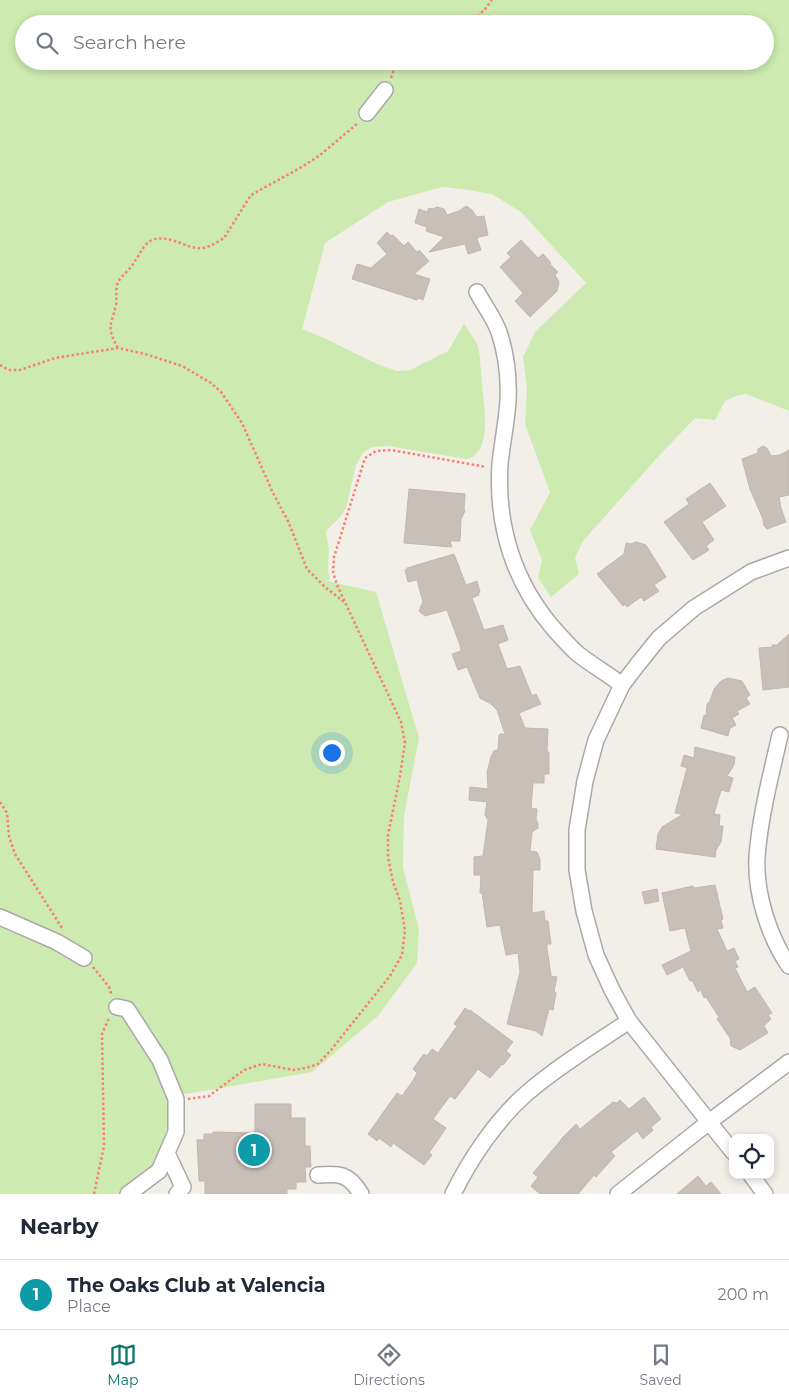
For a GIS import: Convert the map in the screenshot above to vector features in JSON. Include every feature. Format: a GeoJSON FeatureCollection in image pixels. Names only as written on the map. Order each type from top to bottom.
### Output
{"type":"FeatureCollection","features":[{"type":"Feature","properties":{"kind":"street"},"geometry":{"type":"LineString","coordinates":[[367,113],[385,90]]}},
{"type":"Feature","properties":{"kind":"street"},"geometry":{"type":"LineString","coordinates":[[477,292],[499,331],[505,358],[508,399],[500,470],[501,505],[507,544],[527,594],[540,612],[577,653],[622,685]]}},
{"type":"Feature","properties":{"kind":"street"},"geometry":{"type":"LineString","coordinates":[[729,1147],[629,1021],[612,990],[596,955],[584,911],[577,870],[577,830],[585,781],[596,740],[622,685],[659,638],[694,608],[751,572],[789,558]]}},
{"type":"Feature","properties":{"kind":"street"},"geometry":{"type":"LineString","coordinates":[[780,735],[762,820],[757,858],[760,894],[768,926],[781,954],[789,966]]}},
{"type":"Feature","properties":{"kind":"street"},"geometry":{"type":"LineString","coordinates":[[0,917],[57,942],[84,958]]}},
{"type":"Feature","properties":{"kind":"street"},"geometry":{"type":"LineString","coordinates":[[117,1006],[127,1009],[160,1060],[176,1099],[176,1132],[159,1171],[128,1194]]}},
{"type":"Feature","properties":{"kind":"street"},"geometry":{"type":"LineString","coordinates":[[453,1194],[489,1135],[526,1093],[629,1021]]}},
{"type":"Feature","properties":{"kind":"street"},"geometry":{"type":"LineString","coordinates":[[618,1194],[789,1062]]}},
{"type":"Feature","properties":{"kind":"street"},"geometry":{"type":"LineString","coordinates":[[167,1153],[183,1187],[177,1194]]}},
{"type":"Feature","properties":{"kind":"street"},"geometry":{"type":"LineString","coordinates":[[318,1175],[337,1173],[355,1183],[361,1194]]}},
{"type":"Feature","properties":{"kind":"street"},"geometry":{"type":"LineString","coordinates":[[754,1179],[765,1194]]}},
{"type":"Feature","properties":{"kind":"path"},"geometry":{"type":"LineString","coordinates":[[479,15],[492,0]]}},
{"type":"Feature","properties":{"kind":"path"},"geometry":{"type":"LineString","coordinates":[[385,90],[395,70]]}},
{"type":"Feature","properties":{"kind":"path"},"geometry":{"type":"LineString","coordinates":[[118,348],[111,336],[110,323],[116,304],[116,289],[119,281],[133,265],[145,246],[153,239],[168,238],[198,248],[206,248],[224,238],[251,195],[319,156],[342,138],[367,113]]}},
{"type":"Feature","properties":{"kind":"path"},"geometry":{"type":"LineString","coordinates":[[0,365],[9,370],[20,370],[55,358],[118,348],[145,354],[182,366],[211,383],[221,392],[242,422],[272,493],[288,521],[307,569],[325,587],[346,603]]}},
{"type":"Feature","properties":{"kind":"path"},"geometry":{"type":"LineString","coordinates":[[176,1099],[195,1099],[209,1096],[244,1070],[262,1064],[293,1070],[318,1064],[390,976],[402,955],[405,930],[400,901],[388,857],[388,836],[405,743],[401,722],[337,585],[333,572],[334,557],[365,458],[376,451],[391,450],[500,470]]}},
{"type":"Feature","properties":{"kind":"path"},"geometry":{"type":"LineString","coordinates":[[0,802],[7,813],[9,836],[15,854],[63,930]]}},
{"type":"Feature","properties":{"kind":"path"},"geometry":{"type":"LineString","coordinates":[[84,958],[109,987],[117,1006],[110,1013],[102,1034],[104,1146],[94,1194]]}},
{"type":"Feature","properties":{"kind":"green space"},"geometry":{"type":"Polygon","coordinates":[[[0,0],[789,0],[789,411],[746,394],[725,401],[715,420],[695,418],[583,541],[575,558],[579,574],[551,597],[538,578],[542,560],[530,530],[550,492],[525,424],[527,388],[523,357],[535,332],[586,283],[521,212],[492,194],[468,190],[442,187],[388,202],[325,243],[302,329],[375,363],[397,371],[410,370],[448,351],[464,324],[477,344],[480,356],[485,431],[483,441],[474,456],[466,459],[388,446],[372,447],[363,453],[356,465],[346,508],[327,530],[326,534],[329,548],[328,570],[330,579],[327,581],[376,592],[419,738],[404,816],[403,868],[419,929],[417,963],[378,1016],[312,1072],[186,1094],[166,1089],[168,1125],[156,1162],[143,1183],[125,1194],[0,1194],[0,0]]]}},
{"type":"Feature","properties":{"kind":"building"},"geometry":{"type":"Polygon","coordinates":[[[466,206],[477,217],[484,216],[488,235],[477,239],[481,250],[468,254],[465,244],[429,252],[444,237],[426,231],[427,227],[415,223],[419,209],[427,212],[429,208],[437,207],[444,209],[447,215],[459,211],[466,206]]]}},
{"type":"Feature","properties":{"kind":"building"},"geometry":{"type":"Polygon","coordinates":[[[387,232],[404,246],[408,242],[429,261],[414,274],[430,279],[423,300],[418,298],[417,300],[352,279],[357,264],[371,268],[387,254],[377,243],[387,232]]]}},
{"type":"Feature","properties":{"kind":"building"},"geometry":{"type":"Polygon","coordinates":[[[521,240],[538,258],[543,254],[558,272],[555,275],[559,282],[557,291],[530,317],[515,301],[523,293],[500,267],[511,257],[507,253],[521,240]]]}},
{"type":"Feature","properties":{"kind":"building"},"geometry":{"type":"Polygon","coordinates":[[[763,446],[767,448],[771,456],[780,455],[789,450],[789,495],[779,497],[786,522],[767,529],[764,526],[763,519],[750,489],[742,459],[758,453],[758,449],[763,446]]]}},
{"type":"Feature","properties":{"kind":"building"},"geometry":{"type":"Polygon","coordinates":[[[710,483],[726,506],[702,522],[714,540],[706,546],[709,550],[693,560],[664,522],[689,504],[686,499],[710,483]]]}},
{"type":"Feature","properties":{"kind":"building"},"geometry":{"type":"Polygon","coordinates":[[[409,489],[465,494],[465,511],[461,519],[460,541],[450,541],[452,547],[404,543],[409,489]]]}},
{"type":"Feature","properties":{"kind":"building"},"geometry":{"type":"Polygon","coordinates":[[[636,542],[646,545],[666,577],[654,585],[659,591],[644,601],[641,597],[627,607],[626,604],[623,606],[597,574],[624,554],[626,543],[636,542]]]}},
{"type":"Feature","properties":{"kind":"building"},"geometry":{"type":"Polygon","coordinates":[[[454,554],[466,585],[477,581],[480,592],[478,593],[479,595],[472,598],[484,630],[503,625],[508,640],[498,644],[507,669],[520,666],[532,696],[536,694],[541,704],[519,713],[525,728],[548,729],[547,752],[549,752],[549,774],[544,774],[544,783],[533,783],[531,808],[537,809],[536,819],[538,828],[532,832],[530,851],[537,852],[540,859],[540,870],[533,870],[532,913],[544,911],[545,921],[548,921],[551,944],[547,944],[547,948],[551,976],[557,977],[553,1010],[549,1009],[542,1036],[536,1031],[507,1024],[520,972],[518,953],[506,955],[500,925],[487,927],[482,893],[480,893],[481,875],[474,875],[474,857],[483,856],[488,820],[485,815],[487,802],[469,800],[470,787],[488,789],[487,772],[491,757],[494,751],[498,750],[499,735],[505,734],[497,710],[480,698],[467,667],[458,670],[452,654],[461,651],[460,645],[447,610],[425,616],[419,611],[423,602],[417,580],[408,582],[405,570],[454,554]]]}},
{"type":"Feature","properties":{"kind":"building"},"geometry":{"type":"Polygon","coordinates":[[[789,634],[789,687],[763,690],[759,648],[773,647],[772,645],[777,645],[789,634]]]}},
{"type":"Feature","properties":{"kind":"building"},"geometry":{"type":"Polygon","coordinates":[[[728,678],[742,681],[750,695],[746,698],[750,704],[737,711],[739,714],[732,718],[736,725],[730,728],[728,736],[701,728],[704,715],[706,716],[707,704],[714,689],[721,681],[728,678]]]}},
{"type":"Feature","properties":{"kind":"building"},"geometry":{"type":"Polygon","coordinates":[[[695,747],[735,757],[734,765],[727,776],[733,778],[729,792],[721,790],[714,814],[720,815],[719,826],[723,826],[721,842],[716,850],[715,857],[656,849],[658,834],[662,827],[683,814],[675,813],[687,768],[681,766],[684,755],[694,758],[695,747]]]}},
{"type":"Feature","properties":{"kind":"building"},"geometry":{"type":"Polygon","coordinates":[[[715,885],[723,919],[721,920],[723,928],[717,929],[727,951],[734,948],[739,959],[735,961],[738,967],[735,968],[747,992],[755,987],[772,1013],[768,1015],[771,1019],[764,1026],[768,1033],[740,1050],[731,1046],[730,1038],[717,1019],[719,1017],[706,997],[704,998],[701,990],[698,992],[692,980],[690,981],[683,967],[667,975],[662,965],[691,951],[685,928],[670,931],[662,893],[693,886],[694,888],[715,885]]]}},
{"type":"Feature","properties":{"kind":"building"},"geometry":{"type":"Polygon","coordinates":[[[657,889],[659,901],[645,904],[642,892],[657,889]]]}},
{"type":"Feature","properties":{"kind":"building"},"geometry":{"type":"Polygon","coordinates":[[[465,1008],[513,1042],[506,1051],[511,1055],[490,1078],[478,1069],[455,1099],[450,1096],[433,1119],[446,1128],[429,1153],[432,1155],[424,1165],[393,1143],[391,1147],[379,1138],[377,1141],[368,1134],[397,1093],[402,1096],[414,1079],[417,1073],[413,1069],[424,1054],[427,1056],[432,1049],[438,1053],[457,1026],[454,1024],[465,1008]]]}},
{"type":"Feature","properties":{"kind":"building"},"geometry":{"type":"Polygon","coordinates":[[[644,1097],[661,1119],[651,1127],[653,1130],[643,1139],[637,1131],[611,1152],[615,1156],[596,1177],[594,1175],[578,1194],[540,1194],[531,1186],[538,1177],[533,1173],[576,1124],[580,1129],[613,1102],[617,1103],[620,1100],[629,1109],[644,1097]]]}},
{"type":"Feature","properties":{"kind":"building"},"geometry":{"type":"Polygon","coordinates":[[[255,1104],[291,1104],[291,1118],[305,1118],[305,1146],[310,1146],[311,1167],[305,1167],[306,1182],[296,1182],[296,1189],[287,1189],[287,1194],[205,1194],[205,1181],[199,1181],[197,1140],[204,1140],[204,1134],[213,1134],[213,1132],[255,1133],[255,1104]]]}},
{"type":"Feature","properties":{"kind":"building"},"geometry":{"type":"Polygon","coordinates":[[[698,1176],[706,1186],[711,1182],[721,1194],[677,1194],[698,1176]]]}},
{"type":"Feature","properties":{"kind":"place","name":"The Oaks Club at Valencia"},"geometry":{"type":"Point","coordinates":[254,1150]}}]}
